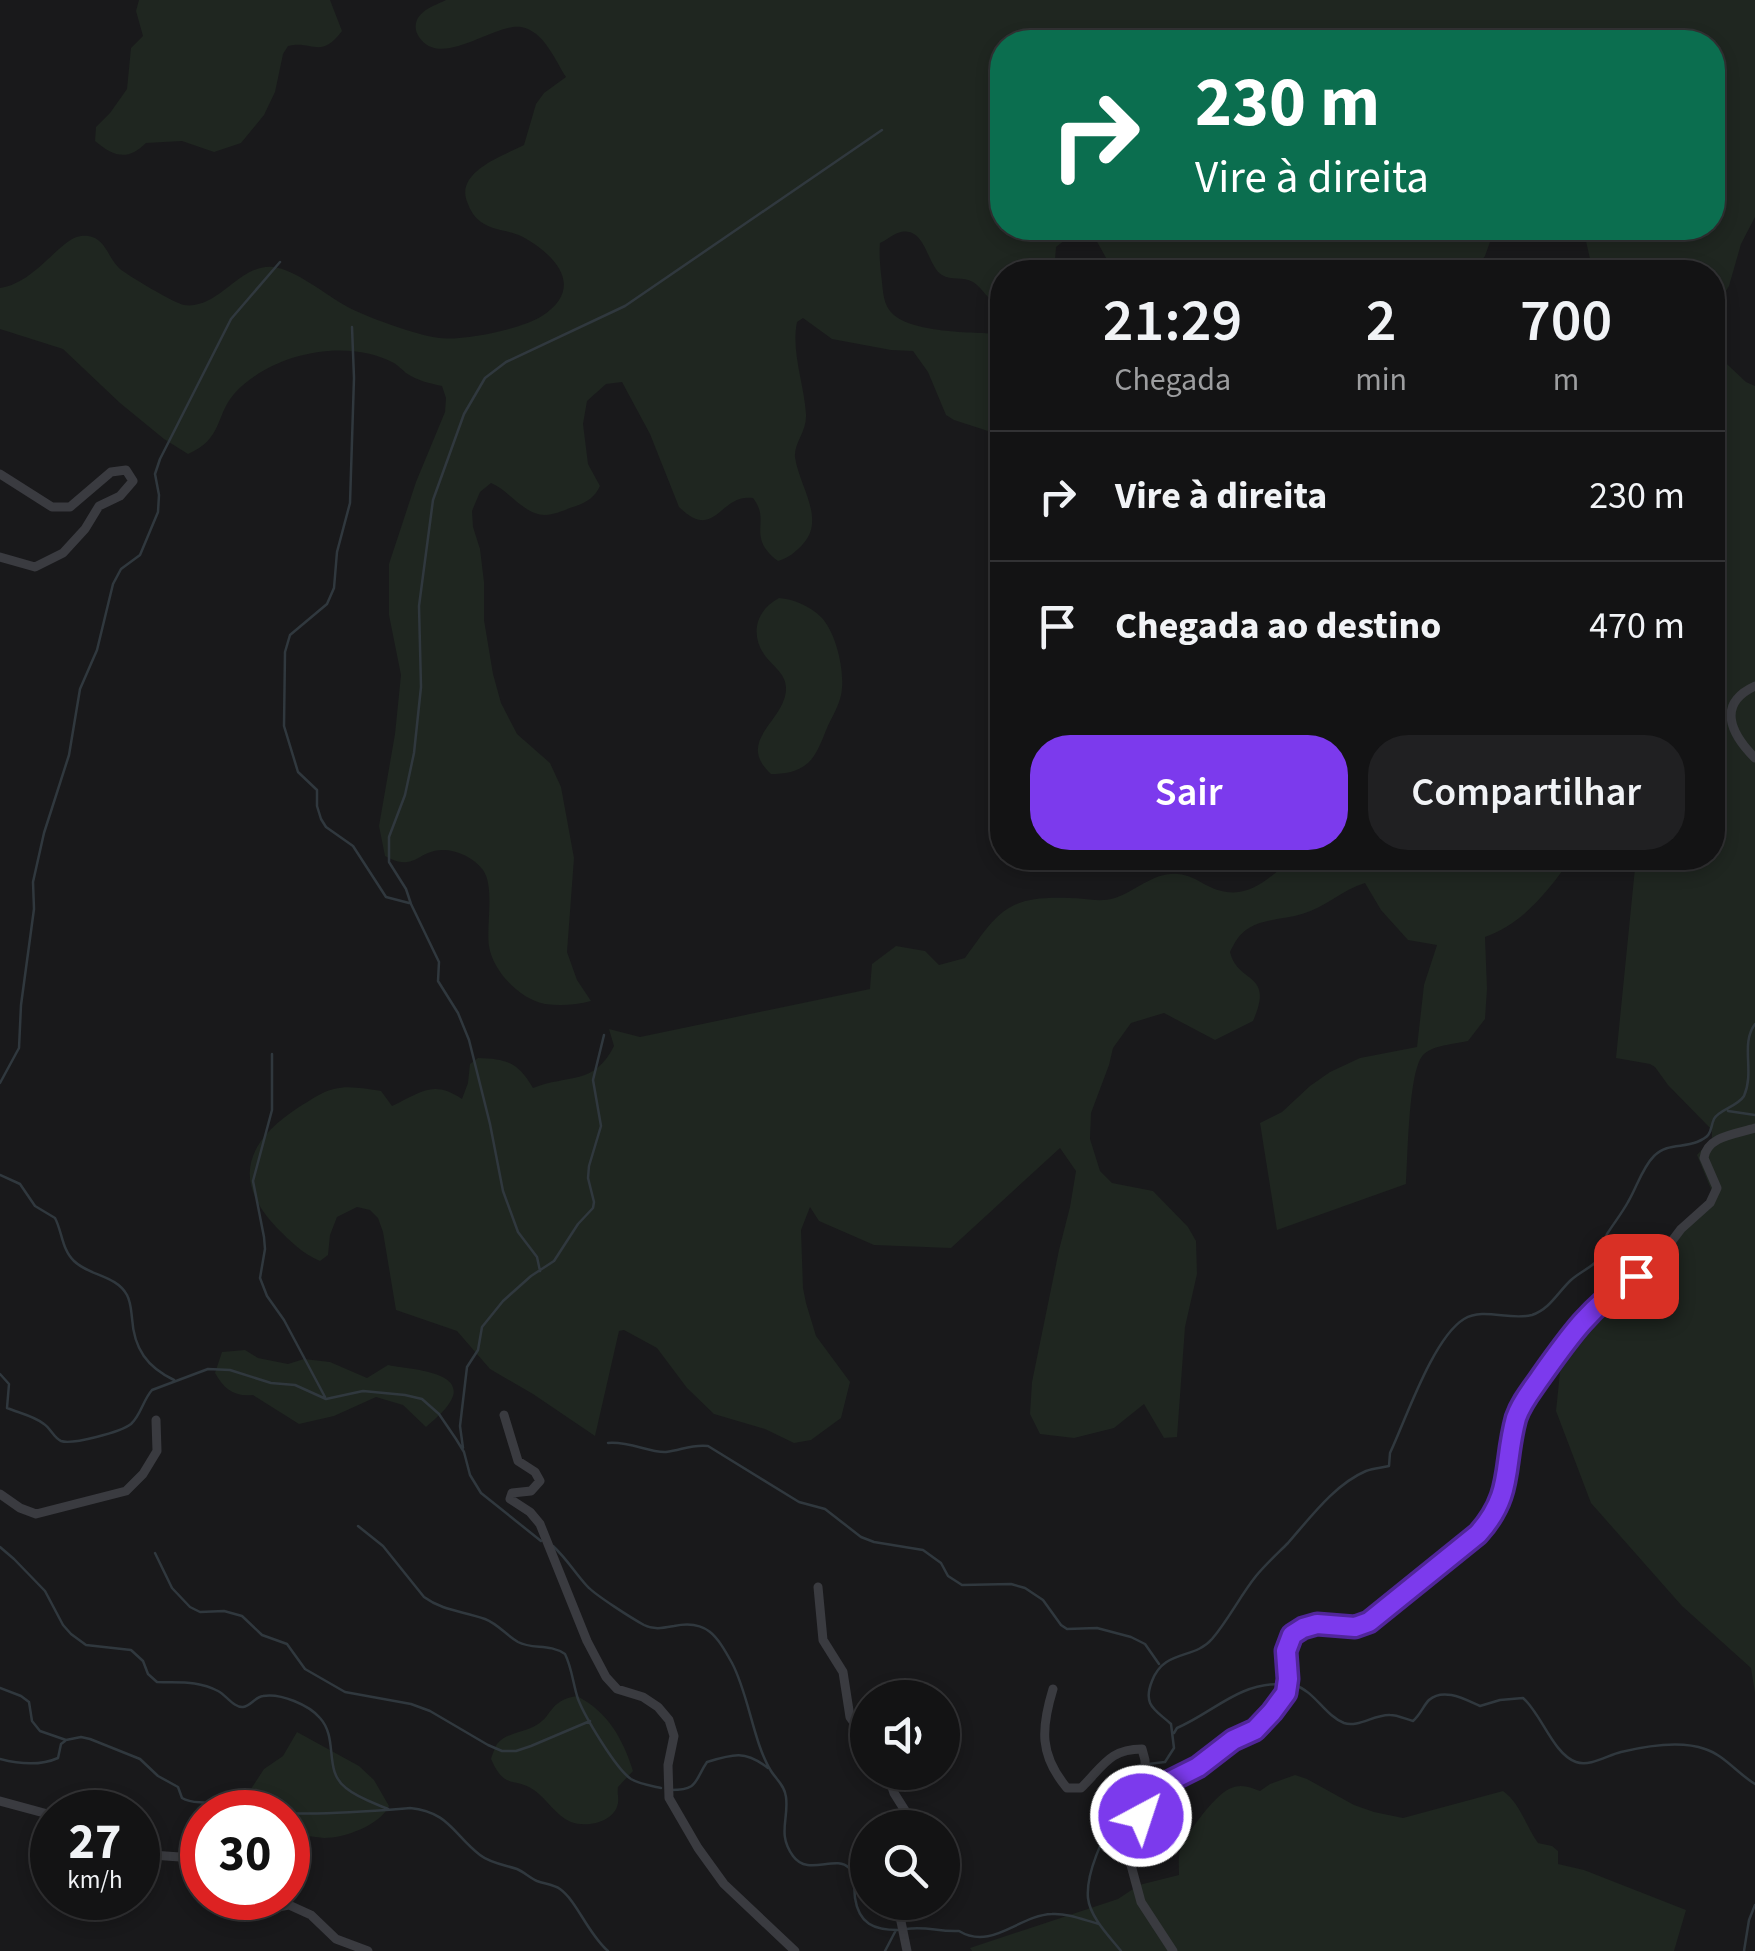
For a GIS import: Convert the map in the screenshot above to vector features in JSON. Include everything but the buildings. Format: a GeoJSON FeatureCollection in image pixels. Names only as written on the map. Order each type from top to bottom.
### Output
{"type":"FeatureCollection","features":[{"type":"Feature","properties":{"kind":"street"},"geometry":{"type":"LineString","coordinates":[[0,474],[52,507],[70,507],[111,472],[126,470],[133,481],[120,496],[99,506],[86,530],[63,553],[36,567],[0,557]]}},
{"type":"Feature","properties":{"kind":"street"},"geometry":{"type":"LineString","coordinates":[[1755,686],[1733,702],[1731,721],[1745,749],[1755,758]]}},
{"type":"Feature","properties":{"kind":"street"},"geometry":{"type":"LineString","coordinates":[[1172,1951],[1141,1902],[1128,1854],[1128,1835],[1154,1789],[1198,1767],[1233,1740],[1255,1730],[1272,1712],[1286,1693],[1286,1651],[1292,1635],[1317,1624],[1355,1627],[1369,1622],[1484,1527],[1498,1507],[1515,1420],[1525,1398],[1584,1318],[1612,1292],[1656,1262],[1681,1229],[1710,1203],[1717,1188],[1705,1162],[1706,1148],[1716,1140],[1755,1128]]}},
{"type":"Feature","properties":{"kind":"street"},"geometry":{"type":"LineString","coordinates":[[504,1415],[518,1461],[535,1472],[540,1481],[531,1491],[512,1493],[510,1499],[540,1524],[587,1641],[606,1677],[617,1689],[644,1697],[670,1720],[674,1736],[668,1765],[668,1798],[724,1884],[796,1951]]}},
{"type":"Feature","properties":{"kind":"street"},"geometry":{"type":"LineString","coordinates":[[0,1494],[36,1514],[126,1490],[157,1451],[156,1420]]}},
{"type":"Feature","properties":{"kind":"street"},"geometry":{"type":"LineString","coordinates":[[818,1586],[823,1640],[843,1672],[850,1717]]}},
{"type":"Feature","properties":{"kind":"street"},"geometry":{"type":"LineString","coordinates":[[1054,1690],[1045,1718],[1044,1747],[1054,1772],[1067,1788],[1081,1788],[1107,1758],[1127,1749],[1142,1749],[1146,1782],[1154,1789]]}},
{"type":"Feature","properties":{"kind":"street"},"geometry":{"type":"LineString","coordinates":[[0,1800],[30,1810]]}},
{"type":"Feature","properties":{"kind":"street"},"geometry":{"type":"LineString","coordinates":[[310,1914],[336,1939],[368,1951]]}},
{"type":"Feature","properties":{"kind":"street"},"geometry":{"type":"LineString","coordinates":[[900,1920],[907,1951]]}},
{"type":"Feature","properties":{"kind":"shaded area"},"geometry":{"type":"Polygon","coordinates":[[[139,0],[330,0],[342,31],[322,47],[288,46],[264,115],[241,143],[214,152],[182,141],[146,143],[133,153],[121,155],[95,141],[96,127],[127,89],[131,48],[143,36],[136,11],[139,0]]]}},
{"type":"Feature","properties":{"kind":"shaded area"},"geometry":{"type":"Polygon","coordinates":[[[446,0],[1755,0],[1755,217],[1741,244],[1725,292],[1725,260],[1590,260],[1586,240],[1725,240],[1725,30],[990,30],[990,240],[1067,240],[1056,247],[1055,260],[990,260],[990,299],[973,282],[942,275],[921,241],[909,232],[880,243],[880,262],[886,303],[899,319],[926,328],[990,333],[990,431],[946,415],[928,372],[913,351],[832,339],[803,318],[797,322],[796,345],[806,420],[795,457],[812,524],[803,544],[792,554],[778,561],[768,552],[753,498],[732,502],[710,519],[691,517],[679,507],[650,434],[622,382],[606,384],[587,401],[583,424],[588,464],[600,486],[587,501],[545,515],[530,511],[491,483],[480,492],[472,511],[473,527],[480,549],[484,620],[493,674],[501,703],[517,734],[550,763],[561,787],[574,858],[567,952],[577,980],[591,1001],[545,1004],[517,990],[496,965],[489,946],[489,886],[478,864],[458,852],[442,850],[410,861],[393,860],[385,856],[379,826],[401,675],[389,615],[389,564],[416,482],[445,412],[442,386],[415,378],[375,355],[353,351],[309,354],[249,380],[228,402],[213,434],[188,454],[120,403],[63,349],[0,329],[0,288],[25,278],[65,244],[81,236],[95,238],[123,271],[184,305],[208,301],[249,272],[273,267],[300,277],[366,315],[439,338],[492,333],[542,316],[562,295],[564,284],[555,263],[523,237],[479,220],[465,193],[467,183],[482,167],[524,145],[536,104],[566,77],[542,40],[521,27],[454,47],[429,46],[416,29],[424,11],[446,0]]]}},
{"type":"Feature","properties":{"kind":"shaded area"},"geometry":{"type":"Polygon","coordinates":[[[1096,240],[1491,240],[1482,260],[1107,260],[1096,240]]]}},
{"type":"Feature","properties":{"kind":"shaded area"},"geometry":{"type":"Polygon","coordinates":[[[1725,362],[1755,386],[1755,1693],[1751,1668],[1682,1606],[1591,1503],[1556,1411],[1562,1353],[1579,1324],[1612,1295],[1659,1264],[1713,1194],[1697,1155],[1712,1138],[1712,1130],[1655,1067],[1616,1058],[1635,870],[1725,870],[1725,362]]]}},
{"type":"Feature","properties":{"kind":"shaded area"},"geometry":{"type":"Polygon","coordinates":[[[779,598],[807,606],[827,624],[839,656],[842,690],[811,760],[795,770],[771,774],[761,762],[759,741],[778,712],[786,685],[761,649],[757,632],[760,616],[779,598]]]}},
{"type":"Feature","properties":{"kind":"shaded area"},"geometry":{"type":"Polygon","coordinates":[[[1278,870],[1563,870],[1524,914],[1485,937],[1485,1019],[1468,1041],[1433,1049],[1419,1063],[1412,1095],[1406,1184],[1277,1230],[1260,1123],[1282,1112],[1330,1072],[1360,1058],[1417,1047],[1424,985],[1437,945],[1408,940],[1381,910],[1365,883],[1311,911],[1261,923],[1240,936],[1230,952],[1240,970],[1258,986],[1259,1005],[1253,1021],[1215,1040],[1164,1013],[1131,1023],[1113,1048],[1091,1113],[1090,1139],[1100,1171],[1112,1183],[1153,1191],[1188,1227],[1196,1241],[1197,1274],[1185,1327],[1177,1437],[1164,1438],[1144,1404],[1114,1428],[1074,1438],[1040,1434],[1030,1414],[1032,1382],[1076,1171],[1060,1148],[951,1248],[874,1245],[819,1221],[810,1207],[801,1230],[806,1303],[816,1336],[850,1382],[841,1418],[811,1440],[794,1443],[765,1429],[714,1414],[687,1388],[657,1348],[624,1330],[619,1331],[595,1436],[490,1369],[457,1331],[396,1310],[383,1232],[370,1210],[357,1207],[337,1217],[328,1255],[320,1261],[302,1251],[277,1228],[253,1193],[251,1162],[267,1133],[299,1107],[329,1090],[352,1087],[381,1091],[392,1106],[434,1089],[462,1099],[470,1064],[478,1058],[511,1064],[533,1088],[579,1077],[598,1067],[614,1046],[609,1029],[640,1037],[870,989],[872,964],[896,946],[925,951],[939,965],[965,958],[996,918],[1031,900],[1109,899],[1169,874],[1186,875],[1220,891],[1243,891],[1278,870]]]}},
{"type":"Feature","properties":{"kind":"shaded area"},"geometry":{"type":"Polygon","coordinates":[[[245,1350],[258,1358],[288,1364],[304,1359],[330,1362],[367,1378],[388,1365],[430,1372],[448,1381],[453,1396],[426,1427],[403,1405],[376,1397],[334,1416],[299,1424],[253,1395],[230,1391],[218,1379],[215,1373],[222,1352],[245,1350]]]}},
{"type":"Feature","properties":{"kind":"shaded area"},"geometry":{"type":"Polygon","coordinates":[[[577,1696],[613,1728],[633,1771],[618,1787],[616,1810],[592,1824],[566,1819],[534,1790],[505,1779],[491,1759],[501,1740],[533,1727],[555,1705],[577,1696]]]}},
{"type":"Feature","properties":{"kind":"shaded area"},"geometry":{"type":"Polygon","coordinates":[[[297,1732],[359,1766],[374,1780],[389,1806],[378,1819],[361,1829],[342,1836],[310,1836],[310,1790],[250,1790],[264,1769],[283,1756],[297,1732]]]}},
{"type":"Feature","properties":{"kind":"shaded area"},"geometry":{"type":"Polygon","coordinates":[[[1295,1775],[1354,1805],[1403,1818],[1503,1791],[1538,1843],[1558,1851],[1558,1864],[1584,1870],[1686,1910],[1674,1951],[970,1948],[1118,1899],[1139,1885],[1179,1875],[1183,1844],[1223,1793],[1241,1786],[1260,1791],[1295,1775]]]}},
{"type":"Feature","properties":{"kind":"waterway"},"geometry":{"type":"LineString","coordinates":[[540,1271],[537,1257],[518,1232],[503,1191],[469,1040],[438,981],[439,962],[406,889],[389,862],[389,837],[405,795],[414,753],[421,687],[419,606],[433,500],[464,414],[485,378],[506,362],[625,306],[882,130]]}},
{"type":"Feature","properties":{"kind":"waterway"},"geometry":{"type":"LineString","coordinates":[[0,1083],[19,1048],[34,909],[33,882],[44,833],[69,755],[80,689],[97,650],[113,584],[121,569],[140,555],[158,512],[155,474],[160,459],[231,319],[280,262]]}},
{"type":"Feature","properties":{"kind":"waterway"},"geometry":{"type":"LineString","coordinates":[[352,327],[350,503],[337,552],[334,588],[327,604],[290,635],[285,652],[284,726],[298,772],[317,790],[317,806],[326,827],[353,846],[386,897],[409,903]]}},
{"type":"Feature","properties":{"kind":"waterway"},"geometry":{"type":"LineString","coordinates":[[1148,1764],[1165,1762],[1174,1748],[1171,1724],[1150,1702],[1149,1689],[1157,1671],[1212,1639],[1256,1576],[1333,1493],[1366,1471],[1389,1466],[1390,1453],[1421,1380],[1453,1329],[1472,1316],[1532,1315],[1596,1262],[1607,1234],[1654,1156],[1664,1149],[1706,1137],[1716,1116],[1744,1096],[1748,1040],[1755,1024]]}},
{"type":"Feature","properties":{"kind":"waterway"},"geometry":{"type":"LineString","coordinates":[[463,1448],[460,1426],[467,1367],[478,1350],[482,1327],[503,1301],[554,1261],[593,1208],[589,1166],[601,1126],[593,1080],[604,1035]]}},
{"type":"Feature","properties":{"kind":"waterway"},"geometry":{"type":"LineString","coordinates":[[272,1054],[272,1110],[253,1181],[265,1249],[260,1278],[325,1397]]}},
{"type":"Feature","properties":{"kind":"waterway"},"geometry":{"type":"LineString","coordinates":[[1728,1111],[1755,1115]]}},
{"type":"Feature","properties":{"kind":"waterway"},"geometry":{"type":"LineString","coordinates":[[0,1175],[20,1184],[35,1206],[55,1218],[74,1261],[122,1288],[129,1301],[139,1348],[149,1363],[174,1380]]}},
{"type":"Feature","properties":{"kind":"waterway"},"geometry":{"type":"LineString","coordinates":[[0,1374],[9,1384],[7,1408],[40,1421],[59,1440],[67,1442],[126,1427],[152,1390],[208,1369],[295,1385],[326,1399],[363,1391],[422,1399],[439,1414],[456,1439],[481,1493],[541,1541]]}},
{"type":"Feature","properties":{"kind":"waterway"},"geometry":{"type":"LineString","coordinates":[[608,1443],[660,1452],[708,1446],[799,1502],[825,1509],[861,1537],[923,1550],[962,1585],[1011,1584],[1025,1588],[1043,1600],[1067,1629],[1097,1628],[1131,1637],[1145,1644],[1159,1664]]}},
{"type":"Feature","properties":{"kind":"waterway"},"geometry":{"type":"LineString","coordinates":[[358,1526],[383,1546],[431,1602],[490,1621],[524,1644],[565,1654],[578,1699],[609,1754],[631,1779],[661,1788]]}},
{"type":"Feature","properties":{"kind":"waterway"},"geometry":{"type":"LineString","coordinates":[[553,1546],[591,1590],[644,1625],[695,1625],[716,1638],[738,1676],[765,1759],[785,1793],[788,1848],[806,1865],[837,1863],[849,1868],[857,1907],[864,1920],[875,1927],[898,1930]]}},
{"type":"Feature","properties":{"kind":"waterway"},"geometry":{"type":"LineString","coordinates":[[0,1547],[45,1591],[63,1625],[86,1645],[131,1650],[157,1682],[203,1685],[240,1707],[270,1696],[286,1698],[309,1709],[326,1726],[339,1781],[356,1795],[388,1809]]}},
{"type":"Feature","properties":{"kind":"waterway"},"geometry":{"type":"LineString","coordinates":[[155,1553],[172,1588],[190,1607],[200,1612],[224,1611],[242,1616],[262,1635],[287,1644],[305,1669],[345,1692],[430,1711],[502,1751],[531,1746],[590,1721]]}},
{"type":"Feature","properties":{"kind":"waterway"},"geometry":{"type":"LineString","coordinates":[[1174,1733],[1238,1694],[1280,1684]]}},
{"type":"Feature","properties":{"kind":"waterway"},"geometry":{"type":"LineString","coordinates":[[1294,1685],[1349,1724],[1384,1715],[1413,1721],[1429,1700],[1441,1695],[1480,1706],[1523,1698],[1561,1751],[1576,1762],[1593,1762],[1621,1752],[1663,1745],[1695,1746],[1725,1760],[1755,1784]]}},
{"type":"Feature","properties":{"kind":"waterway"},"geometry":{"type":"LineString","coordinates":[[0,1688],[29,1702],[32,1721],[40,1731],[66,1740],[90,1739],[140,1759],[158,1776],[178,1787],[182,1798],[189,1801],[286,1813],[410,1808],[434,1814],[484,1858],[560,1889],[608,1951]]}},
{"type":"Feature","properties":{"kind":"waterway"},"geometry":{"type":"LineString","coordinates":[[0,1759],[51,1761],[58,1758],[65,1741]]}},
{"type":"Feature","properties":{"kind":"waterway"},"geometry":{"type":"LineString","coordinates":[[671,1790],[691,1786],[707,1762],[724,1757],[745,1756],[768,1768]]}},
{"type":"Feature","properties":{"kind":"waterway"},"geometry":{"type":"LineString","coordinates":[[1121,1951],[1092,1912],[1088,1885],[1101,1844],[1140,1765]]}},
{"type":"Feature","properties":{"kind":"waterway"},"geometry":{"type":"LineString","coordinates":[[1744,1951],[1755,1905]]}},
{"type":"Feature","properties":{"kind":"waterway"},"geometry":{"type":"LineString","coordinates":[[906,1929],[959,1931],[983,1937],[1052,1914],[1099,1924]]}},
{"type":"Feature","properties":{"kind":"waterway"},"geometry":{"type":"LineString","coordinates":[[885,1951],[896,1930]]}},
{"type":"Feature","properties":{"kind":"route"},"geometry":{"type":"LineString","coordinates":[[1141,1816],[1154,1789],[1198,1767],[1233,1740],[1255,1730],[1272,1712],[1286,1693],[1286,1651],[1292,1635],[1317,1624],[1355,1627],[1369,1622],[1491,1520],[1504,1488],[1515,1420],[1525,1398],[1580,1322],[1636,1276]]}}]}
